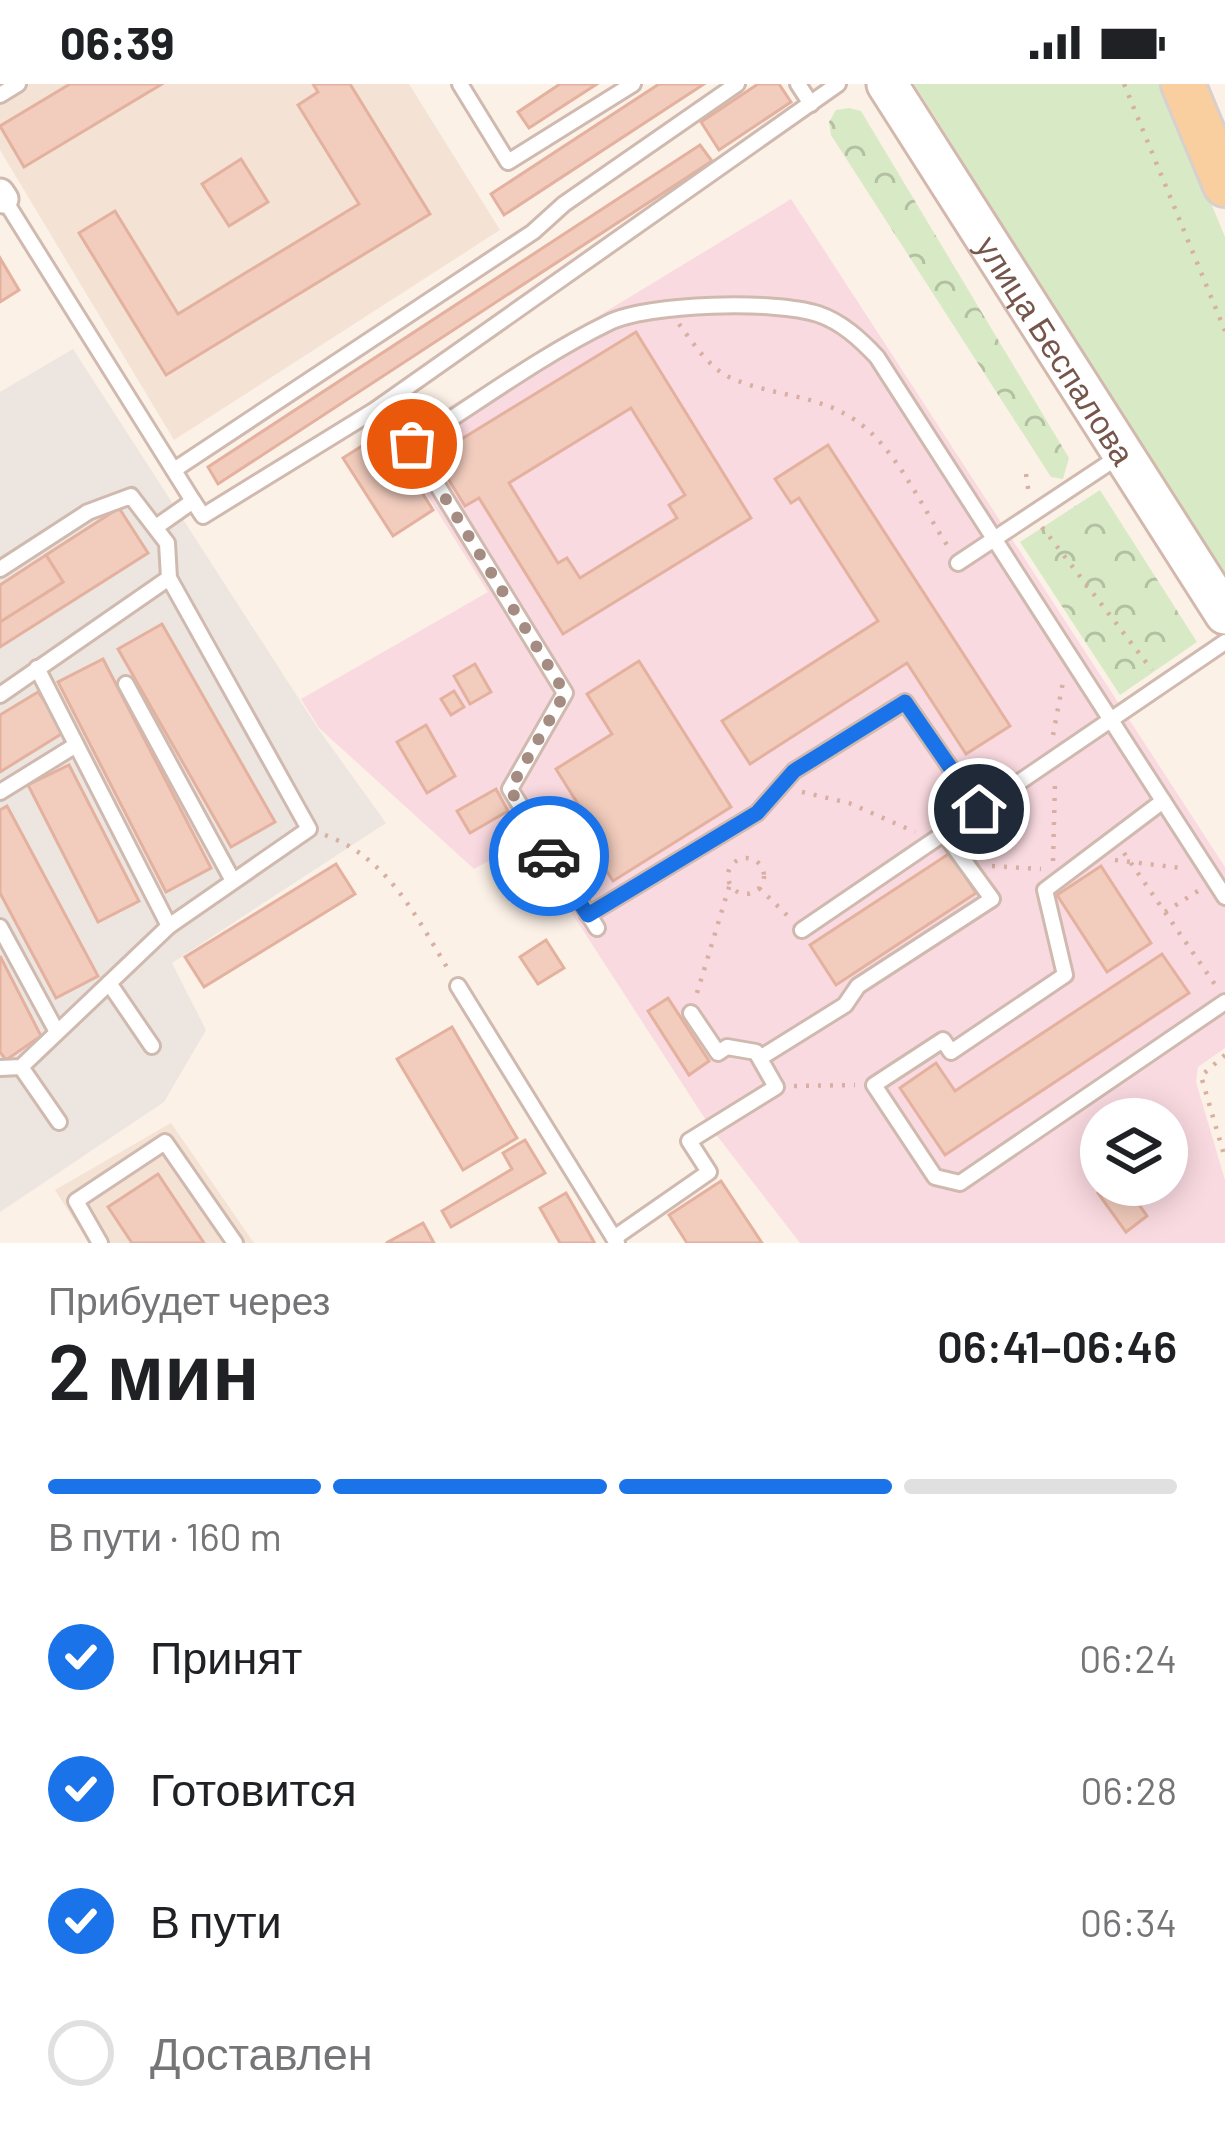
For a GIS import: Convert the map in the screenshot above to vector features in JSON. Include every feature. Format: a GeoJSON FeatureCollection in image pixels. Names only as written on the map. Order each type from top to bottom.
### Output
{"type":"FeatureCollection","features":[{"type":"Feature","properties":{"kind":"main road","name":"улица Беспалова"},"geometry":{"type":"LineString","coordinates":[[887,84],[1225,614]]}},
{"type":"Feature","properties":{"kind":"main road"},"geometry":{"type":"LineString","coordinates":[[1184,84],[1225,185]]}},
{"type":"Feature","properties":{"kind":"lane"},"geometry":{"type":"LineString","coordinates":[[0,95],[18,84]]}},
{"type":"Feature","properties":{"kind":"lane"},"geometry":{"type":"LineString","coordinates":[[460,84],[508,162],[633,84]]}},
{"type":"Feature","properties":{"kind":"lane"},"geometry":{"type":"LineString","coordinates":[[174,470],[533,232],[563,204],[736,84]]}},
{"type":"Feature","properties":{"kind":"lane"},"geometry":{"type":"LineString","coordinates":[[798,84],[811,104]]}},
{"type":"Feature","properties":{"kind":"lane"},"geometry":{"type":"LineString","coordinates":[[2,196],[203,516],[375,410],[838,84]]}},
{"type":"Feature","properties":{"kind":"lane"},"geometry":{"type":"LineString","coordinates":[[979,809],[905,702],[794,771],[757,813],[592,922],[510,789],[565,693],[412,444],[610,322],[669,310],[785,308],[820,315],[856,336],[878,357],[1225,897]]}},
{"type":"Feature","properties":{"kind":"lane"},"geometry":{"type":"LineString","coordinates":[[958,563],[1121,455]]}},
{"type":"Feature","properties":{"kind":"lane"},"geometry":{"type":"LineString","coordinates":[[0,569],[88,512],[131,496],[167,543],[169,578],[309,829],[169,926],[21,1067],[0,1068]]}},
{"type":"Feature","properties":{"kind":"lane"},"geometry":{"type":"LineString","coordinates":[[156,526],[193,501]]}},
{"type":"Feature","properties":{"kind":"lane"},"geometry":{"type":"LineString","coordinates":[[0,695],[169,578]]}},
{"type":"Feature","properties":{"kind":"lane"},"geometry":{"type":"LineString","coordinates":[[802,930],[1225,642]]}},
{"type":"Feature","properties":{"kind":"lane"},"geometry":{"type":"LineString","coordinates":[[37,668],[169,926]]}},
{"type":"Feature","properties":{"kind":"lane"},"geometry":{"type":"LineString","coordinates":[[126,684],[232,879]]}},
{"type":"Feature","properties":{"kind":"lane"},"geometry":{"type":"LineString","coordinates":[[0,792],[76,745]]}},
{"type":"Feature","properties":{"kind":"lane"},"geometry":{"type":"LineString","coordinates":[[1163,801],[1045,890],[1065,975],[951,1052],[943,1040],[874,1085],[935,1177],[959,1183],[1225,1000]]}},
{"type":"Feature","properties":{"kind":"lane"},"geometry":{"type":"LineString","coordinates":[[760,1058],[992,899],[963,860],[938,837]]}},
{"type":"Feature","properties":{"kind":"lane"},"geometry":{"type":"LineString","coordinates":[[0,927],[57,1032]]}},
{"type":"Feature","properties":{"kind":"lane"},"geometry":{"type":"LineString","coordinates":[[109,982],[152,1046]]}},
{"type":"Feature","properties":{"kind":"lane"},"geometry":{"type":"LineString","coordinates":[[458,986],[616,1240],[709,1172],[689,1141],[776,1087],[756,1052],[728,1048],[718,1053],[691,1013]]}},
{"type":"Feature","properties":{"kind":"lane"},"geometry":{"type":"LineString","coordinates":[[21,1067],[58,1122]]}},
{"type":"Feature","properties":{"kind":"lane"},"geometry":{"type":"LineString","coordinates":[[100,1243],[76,1201],[166,1142],[235,1243]]}},
{"type":"Feature","properties":{"kind":"path"},"geometry":{"type":"LineString","coordinates":[[1124,84],[1225,332]]}},
{"type":"Feature","properties":{"kind":"path"},"geometry":{"type":"LineString","coordinates":[[669,310],[707,361],[730,377],[788,391],[855,420],[877,440],[958,563]]}},
{"type":"Feature","properties":{"kind":"path"},"geometry":{"type":"LineString","coordinates":[[1033,514],[1162,684]]}},
{"type":"Feature","properties":{"kind":"path"},"geometry":{"type":"LineString","coordinates":[[778,788],[849,802],[938,837]]}},
{"type":"Feature","properties":{"kind":"path"},"geometry":{"type":"LineString","coordinates":[[309,829],[353,845],[392,881],[458,986]]}},
{"type":"Feature","properties":{"kind":"path"},"geometry":{"type":"LineString","coordinates":[[1054,838],[1131,863],[1209,873]]}},
{"type":"Feature","properties":{"kind":"path"},"geometry":{"type":"LineString","coordinates":[[1114,838],[1225,1000]]}},
{"type":"Feature","properties":{"kind":"path"},"geometry":{"type":"LineString","coordinates":[[691,1013],[730,884],[730,868],[745,858],[764,871],[759,888]]}},
{"type":"Feature","properties":{"kind":"path"},"geometry":{"type":"LineString","coordinates":[[963,860],[1053,869]]}},
{"type":"Feature","properties":{"kind":"path"},"geometry":{"type":"LineString","coordinates":[[1165,912],[1209,873]]}},
{"type":"Feature","properties":{"kind":"path"},"geometry":{"type":"LineString","coordinates":[[730,884],[744,894],[759,888]]}},
{"type":"Feature","properties":{"kind":"path"},"geometry":{"type":"LineString","coordinates":[[759,888],[802,930]]}},
{"type":"Feature","properties":{"kind":"path"},"geometry":{"type":"LineString","coordinates":[[1225,1054],[1201,1076],[1225,1158]]}},
{"type":"Feature","properties":{"kind":"path"},"geometry":{"type":"LineString","coordinates":[[776,1087],[874,1085]]}},
{"type":"Feature","properties":{"kind":"shaded area"},"geometry":{"type":"Polygon","coordinates":[[[0,84],[409,84],[500,230],[174,440],[0,150],[0,84]]]}},
{"type":"Feature","properties":{"kind":"shaded area"},"geometry":{"type":"Polygon","coordinates":[[[791,199],[1225,867],[1225,1048],[1198,1067],[1196,1082],[1225,1180],[1225,1243],[800,1243],[711,1128],[525,841],[474,869],[319,728],[301,699],[488,592],[393,441],[791,199]]]}},
{"type":"Feature","properties":{"kind":"shaded area"},"geometry":{"type":"Polygon","coordinates":[[[73,349],[319,730],[386,823],[172,963],[206,1030],[164,1102],[0,1212],[0,392],[73,349]]]}},
{"type":"Feature","properties":{"kind":"shaded area"},"geometry":{"type":"Polygon","coordinates":[[[171,1123],[254,1243],[89,1243],[55,1190],[171,1123]]]}},
{"type":"Feature","properties":{"kind":"green space"},"geometry":{"type":"Polygon","coordinates":[[[914,84],[1162,84],[1225,237],[1225,577],[914,84]]]}},
{"type":"Feature","properties":{"kind":"green space"},"geometry":{"type":"Polygon","coordinates":[[[836,110],[861,111],[1069,458],[1063,479],[1051,477],[831,135],[829,122],[836,110]]]}},
{"type":"Feature","properties":{"kind":"green space"},"geometry":{"type":"Polygon","coordinates":[[[1100,490],[1197,642],[1120,695],[1020,542],[1100,490]]]}},
{"type":"Feature","properties":{"kind":"building"},"geometry":{"type":"Polygon","coordinates":[[[70,84],[162,84],[24,167],[0,126],[70,84]]]}},
{"type":"Feature","properties":{"kind":"building"},"geometry":{"type":"Polygon","coordinates":[[[313,84],[350,84],[430,214],[166,375],[79,233],[115,211],[178,314],[359,204],[298,105],[318,92],[313,84]]]}},
{"type":"Feature","properties":{"kind":"building"},"geometry":{"type":"Polygon","coordinates":[[[560,84],[597,84],[529,128],[518,112],[560,84]]]}},
{"type":"Feature","properties":{"kind":"building"},"geometry":{"type":"Polygon","coordinates":[[[659,84],[704,84],[504,215],[491,194],[659,84]]]}},
{"type":"Feature","properties":{"kind":"building"},"geometry":{"type":"Polygon","coordinates":[[[758,84],[779,84],[791,102],[719,150],[701,122],[758,84]]]}},
{"type":"Feature","properties":{"kind":"building"},"geometry":{"type":"Polygon","coordinates":[[[700,145],[712,161],[218,484],[208,467],[700,145]]]}},
{"type":"Feature","properties":{"kind":"building"},"geometry":{"type":"Polygon","coordinates":[[[241,159],[268,202],[229,226],[202,184],[241,159]]]}},
{"type":"Feature","properties":{"kind":"building"},"geometry":{"type":"Polygon","coordinates":[[[0,258],[19,290],[0,302],[0,258]]]}},
{"type":"Feature","properties":{"kind":"building"},"geometry":{"type":"Polygon","coordinates":[[[636,332],[751,518],[563,634],[479,498],[465,506],[434,456],[636,332]],[[631,408],[509,483],[558,563],[567,558],[580,578],[677,518],[669,505],[685,495],[631,408]]]}},
{"type":"Feature","properties":{"kind":"building"},"geometry":{"type":"Polygon","coordinates":[[[384,432],[433,510],[393,536],[343,458],[384,432]]]}},
{"type":"Feature","properties":{"kind":"building"},"geometry":{"type":"Polygon","coordinates":[[[828,445],[1010,726],[966,754],[907,663],[750,764],[722,721],[878,621],[799,498],[791,503],[775,479],[828,445]]]}},
{"type":"Feature","properties":{"kind":"building"},"geometry":{"type":"Polygon","coordinates":[[[119,508],[148,553],[0,647],[0,622],[63,582],[46,555],[119,508]]]}},
{"type":"Feature","properties":{"kind":"building"},"geometry":{"type":"Polygon","coordinates":[[[46,555],[63,582],[0,622],[0,585],[46,555]]]}},
{"type":"Feature","properties":{"kind":"building"},"geometry":{"type":"Polygon","coordinates":[[[162,624],[275,822],[231,847],[118,649],[162,624]]]}},
{"type":"Feature","properties":{"kind":"building"},"geometry":{"type":"Polygon","coordinates":[[[103,659],[211,868],[166,892],[58,682],[103,659]]]}},
{"type":"Feature","properties":{"kind":"building"},"geometry":{"type":"Polygon","coordinates":[[[639,661],[731,807],[613,881],[588,842],[598,836],[556,769],[612,734],[587,694],[639,661]]]}},
{"type":"Feature","properties":{"kind":"building"},"geometry":{"type":"Polygon","coordinates":[[[475,664],[491,692],[470,704],[454,676],[475,664]]]}},
{"type":"Feature","properties":{"kind":"building"},"geometry":{"type":"Polygon","coordinates":[[[454,691],[464,707],[451,715],[441,699],[454,691]]]}},
{"type":"Feature","properties":{"kind":"building"},"geometry":{"type":"Polygon","coordinates":[[[38,692],[66,731],[0,772],[0,715],[38,692]]]}},
{"type":"Feature","properties":{"kind":"building"},"geometry":{"type":"Polygon","coordinates":[[[426,725],[455,776],[427,793],[397,742],[426,725]]]}},
{"type":"Feature","properties":{"kind":"building"},"geometry":{"type":"Polygon","coordinates":[[[69,765],[139,901],[98,922],[28,785],[69,765]]]}},
{"type":"Feature","properties":{"kind":"building"},"geometry":{"type":"Polygon","coordinates":[[[496,789],[508,811],[470,833],[457,811],[496,789]]]}},
{"type":"Feature","properties":{"kind":"building"},"geometry":{"type":"Polygon","coordinates":[[[7,806],[98,976],[56,998],[0,893],[0,810],[7,806]]]}},
{"type":"Feature","properties":{"kind":"building"},"geometry":{"type":"Polygon","coordinates":[[[950,853],[976,893],[836,985],[810,945],[950,853]]]}},
{"type":"Feature","properties":{"kind":"building"},"geometry":{"type":"Polygon","coordinates":[[[336,864],[355,894],[204,987],[185,957],[336,864]]]}},
{"type":"Feature","properties":{"kind":"building"},"geometry":{"type":"Polygon","coordinates":[[[1101,866],[1151,943],[1107,972],[1057,895],[1101,866]]]}},
{"type":"Feature","properties":{"kind":"building"},"geometry":{"type":"Polygon","coordinates":[[[546,940],[564,968],[538,984],[520,957],[546,940]]]}},
{"type":"Feature","properties":{"kind":"building"},"geometry":{"type":"Polygon","coordinates":[[[1162,954],[1189,993],[945,1155],[900,1088],[936,1063],[955,1091],[1162,954]]]}},
{"type":"Feature","properties":{"kind":"building"},"geometry":{"type":"Polygon","coordinates":[[[0,956],[41,1036],[6,1060],[0,1052],[0,956]]]}},
{"type":"Feature","properties":{"kind":"building"},"geometry":{"type":"Polygon","coordinates":[[[668,998],[709,1061],[689,1075],[648,1011],[668,998]]]}},
{"type":"Feature","properties":{"kind":"building"},"geometry":{"type":"Polygon","coordinates":[[[452,1027],[517,1138],[463,1170],[397,1059],[452,1027]]]}},
{"type":"Feature","properties":{"kind":"building"},"geometry":{"type":"Polygon","coordinates":[[[525,1140],[545,1173],[451,1227],[442,1211],[512,1169],[503,1153],[525,1140]]]}},
{"type":"Feature","properties":{"kind":"building"},"geometry":{"type":"Polygon","coordinates":[[[158,1174],[204,1243],[132,1243],[108,1207],[158,1174]]]}},
{"type":"Feature","properties":{"kind":"building"},"geometry":{"type":"Polygon","coordinates":[[[721,1181],[762,1243],[687,1243],[669,1215],[721,1181]]]}},
{"type":"Feature","properties":{"kind":"building"},"geometry":{"type":"Polygon","coordinates":[[[566,1193],[594,1242],[560,1243],[540,1208],[566,1193]]]}},
{"type":"Feature","properties":{"kind":"building"},"geometry":{"type":"Polygon","coordinates":[[[1107,1206],[1140,1206],[1147,1216],[1126,1232],[1107,1206]]]}},
{"type":"Feature","properties":{"kind":"building"},"geometry":{"type":"Polygon","coordinates":[[[423,1223],[434,1243],[386,1243],[423,1223]]]}},
{"type":"Feature","properties":{"kind":"way so far"},"geometry":{"type":"LineString","coordinates":[[412,444],[565,693],[510,789],[512,800],[549,856]]}},
{"type":"Feature","properties":{"kind":"route"},"geometry":{"type":"LineString","coordinates":[[549,856],[588,915],[757,813],[794,771],[905,702],[979,809]]}}]}
